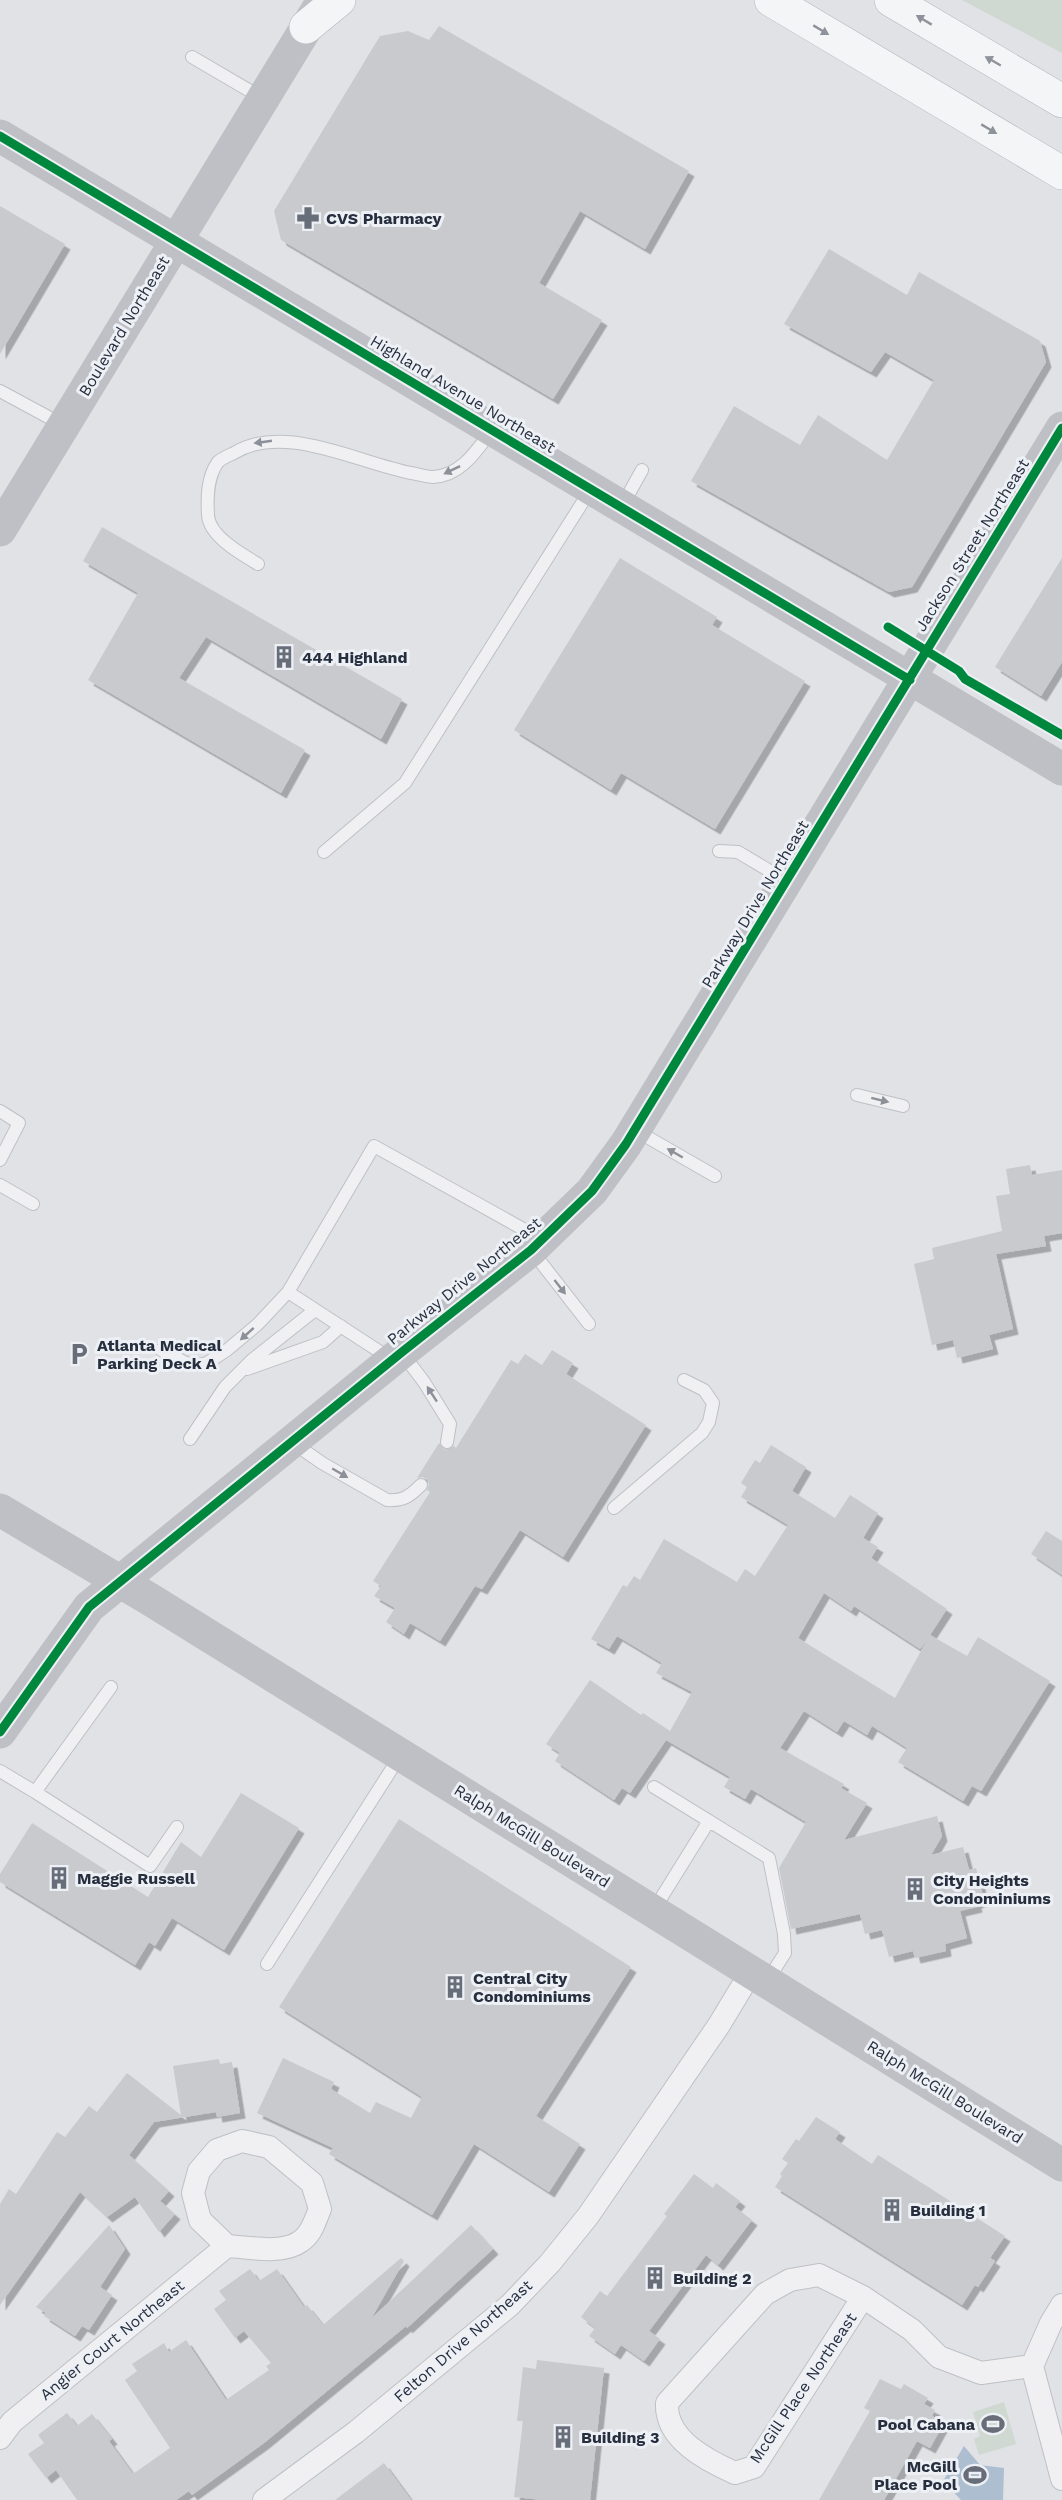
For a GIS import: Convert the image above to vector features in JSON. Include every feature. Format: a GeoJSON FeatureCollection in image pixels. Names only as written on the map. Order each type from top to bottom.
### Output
{"type":"FeatureCollection","features":[{"type":"Feature","properties":{"kind":"highway"},"geometry":{"type":"LineString","coordinates":[[315,14],[339,0]]}},
{"type":"Feature","properties":{"kind":"highway"},"geometry":{"type":"LineString","coordinates":[[771,0],[1062,172]]}},
{"type":"Feature","properties":{"kind":"highway"},"geometry":{"type":"LineString","coordinates":[[891,0],[1062,101]]}},
{"type":"Feature","properties":{"kind":"main road","name":"Boulevard Northeast"},"geometry":{"type":"LineString","coordinates":[[0,530],[315,14]]}},
{"type":"Feature","properties":{"kind":"main road","name":"Highland Avenue Northeast"},"geometry":{"type":"LineString","coordinates":[[0,136],[1062,769]]}},
{"type":"Feature","properties":{"kind":"main road","name":"Jackson Street Northeast"},"geometry":{"type":"LineString","coordinates":[[910,680],[925,650],[1062,428]]}},
{"type":"Feature","properties":{"kind":"main road","name":"Parkway Drive Northeast"},"geometry":{"type":"LineString","coordinates":[[0,1732],[89,1607],[536,1244],[592,1191],[635,1130],[910,680]]}},
{"type":"Feature","properties":{"kind":"main road","name":"Ralph McGill Boulevard"},"geometry":{"type":"LineString","coordinates":[[0,1510],[120,1581],[1062,2165]]}},
{"type":"Feature","properties":{"kind":"street","name":"Felton Drive Northeast"},"geometry":{"type":"LineString","coordinates":[[264,2500],[356,2432],[510,2305],[550,2263],[595,2206],[719,2025],[759,1977]]}},
{"type":"Feature","properties":{"kind":"street"},"geometry":{"type":"LineString","coordinates":[[242,2141],[269,2147],[312,2182],[320,2209],[310,2231],[301,2242],[278,2249],[227,2246],[200,2220],[193,2193],[199,2171],[217,2150],[242,2141]]}},
{"type":"Feature","properties":{"kind":"street","name":"Angier Court Northeast"},"geometry":{"type":"LineString","coordinates":[[0,2438],[12,2422],[227,2246]]}},
{"type":"Feature","properties":{"kind":"street","name":"McGill Place Northeast"},"geometry":{"type":"LineString","coordinates":[[863,2297],[754,2467],[735,2473],[695,2451],[676,2433],[666,2417],[667,2403],[765,2294],[790,2280],[819,2275],[863,2297],[912,2330],[939,2357],[981,2373],[1032,2366]]}},
{"type":"Feature","properties":{"kind":"street"},"geometry":{"type":"LineString","coordinates":[[1062,2305],[1051,2323],[1032,2366],[1062,2479]]}},
{"type":"Feature","properties":{"kind":"lane"},"geometry":{"type":"LineString","coordinates":[[192,57],[263,98]]}},
{"type":"Feature","properties":{"kind":"lane"},"geometry":{"type":"LineString","coordinates":[[0,391],[64,426]]}},
{"type":"Feature","properties":{"kind":"lane"},"geometry":{"type":"LineString","coordinates":[[258,564],[231,548],[208,522],[206,492],[219,462],[247,445],[270,440],[306,445],[394,470],[433,477],[454,472],[470,458],[493,429]]}},
{"type":"Feature","properties":{"kind":"lane"},"geometry":{"type":"LineString","coordinates":[[622,507],[642,470]]}},
{"type":"Feature","properties":{"kind":"lane"},"geometry":{"type":"LineString","coordinates":[[324,852],[405,783],[591,488]]}},
{"type":"Feature","properties":{"kind":"lane"},"geometry":{"type":"LineString","coordinates":[[719,851],[738,852],[787,881]]}},
{"type":"Feature","properties":{"kind":"lane"},"geometry":{"type":"LineString","coordinates":[[857,1095],[903,1106]]}},
{"type":"Feature","properties":{"kind":"lane"},"geometry":{"type":"LineString","coordinates":[[0,1111],[19,1123],[0,1160]]}},
{"type":"Feature","properties":{"kind":"lane"},"geometry":{"type":"LineString","coordinates":[[635,1130],[715,1176]]}},
{"type":"Feature","properties":{"kind":"lane"},"geometry":{"type":"LineString","coordinates":[[161,1350],[186,1363],[198,1365],[207,1363],[243,1337],[288,1292],[374,1146],[536,1244],[589,1324]]}},
{"type":"Feature","properties":{"kind":"lane"},"geometry":{"type":"LineString","coordinates":[[0,1185],[33,1204]]}},
{"type":"Feature","properties":{"kind":"lane"},"geometry":{"type":"LineString","coordinates":[[288,1292],[341,1326],[397,1356],[424,1382],[450,1424],[447,1442]]}},
{"type":"Feature","properties":{"kind":"lane"},"geometry":{"type":"LineString","coordinates":[[190,1439],[214,1401],[238,1374],[315,1310]]}},
{"type":"Feature","properties":{"kind":"lane"},"geometry":{"type":"LineString","coordinates":[[238,1374],[324,1342],[341,1326]]}},
{"type":"Feature","properties":{"kind":"lane"},"geometry":{"type":"LineString","coordinates":[[614,1508],[702,1433],[709,1422],[713,1404],[704,1390],[684,1380]]}},
{"type":"Feature","properties":{"kind":"lane"},"geometry":{"type":"LineString","coordinates":[[291,1442],[322,1463],[387,1500],[400,1501],[409,1497],[421,1485]]}},
{"type":"Feature","properties":{"kind":"lane"},"geometry":{"type":"LineString","coordinates":[[35,1792],[111,1687]]}},
{"type":"Feature","properties":{"kind":"lane"},"geometry":{"type":"LineString","coordinates":[[267,1964],[401,1755]]}},
{"type":"Feature","properties":{"kind":"lane"},"geometry":{"type":"LineString","coordinates":[[0,1771],[150,1866],[177,1827]]}},
{"type":"Feature","properties":{"kind":"lane"},"geometry":{"type":"LineString","coordinates":[[654,1787],[769,1858],[784,1934],[785,1953],[759,1977]]}},
{"type":"Feature","properties":{"kind":"lane"},"geometry":{"type":"LineString","coordinates":[[652,1912],[709,1821]]}},
{"type":"Feature","properties":{"kind":"shaded area"},"geometry":{"type":"Polygon","coordinates":[[[962,0],[1062,0],[1062,53],[962,0]]]}},
{"type":"Feature","properties":{"kind":"shaded area","name":"Pool Cabana"},"geometry":{"type":"Polygon","coordinates":[[[1004,2402],[1016,2444],[979,2455],[974,2439],[980,2436],[973,2412],[1004,2402]]]}},
{"type":"Feature","properties":{"kind":"water","name":"McGill Place Pool"},"geometry":{"type":"Polygon","coordinates":[[[964,2446],[980,2465],[1004,2468],[1003,2500],[961,2500],[943,2481],[964,2446]]]}},
{"type":"Feature","properties":{"kind":"building"},"geometry":{"type":"Polygon","coordinates":[[[439,26],[689,171],[645,249],[580,211],[539,283],[602,320],[553,399],[281,240],[274,211],[380,36],[408,31],[429,40],[439,26]]]}},
{"type":"Feature","properties":{"kind":"building"},"geometry":{"type":"Polygon","coordinates":[[[0,206],[65,244],[0,354],[0,206]]]}},
{"type":"Feature","properties":{"kind":"building"},"geometry":{"type":"Polygon","coordinates":[[[829,249],[907,295],[919,272],[1040,341],[1046,362],[912,587],[889,592],[691,481],[734,406],[800,445],[818,415],[887,460],[934,380],[885,352],[871,372],[784,324],[829,249]]]}},
{"type":"Feature","properties":{"kind":"building","name":"444 Highland"},"geometry":{"type":"Polygon","coordinates":[[[102,527],[402,699],[381,739],[206,637],[179,678],[305,750],[281,793],[88,680],[138,593],[83,561],[102,527]]]}},
{"type":"Feature","properties":{"kind":"building"},"geometry":{"type":"Polygon","coordinates":[[[620,558],[717,617],[712,625],[805,681],[715,829],[621,773],[611,790],[514,730],[620,558]]]}},
{"type":"Feature","properties":{"kind":"building"},"geometry":{"type":"Polygon","coordinates":[[[1062,558],[1062,662],[1041,696],[995,667],[1062,558]]]}},
{"type":"Feature","properties":{"kind":"building"},"geometry":{"type":"Polygon","coordinates":[[[1030,1165],[1032,1175],[1062,1170],[1062,1233],[1044,1236],[1046,1246],[996,1254],[1013,1329],[989,1335],[993,1349],[957,1358],[953,1340],[932,1345],[914,1264],[934,1259],[932,1248],[1002,1231],[996,1196],[1010,1194],[1006,1169],[1030,1165]]]}},
{"type":"Feature","properties":{"kind":"building"},"geometry":{"type":"Polygon","coordinates":[[[552,1350],[573,1363],[566,1374],[646,1425],[563,1557],[520,1530],[482,1589],[475,1586],[440,1641],[410,1623],[404,1634],[386,1622],[395,1608],[374,1596],[381,1586],[373,1581],[430,1492],[427,1490],[429,1484],[427,1480],[423,1477],[417,1478],[439,1443],[445,1450],[454,1446],[456,1448],[511,1360],[518,1364],[525,1354],[542,1365],[552,1350]]]}},
{"type":"Feature","properties":{"kind":"building"},"geometry":{"type":"Polygon","coordinates":[[[771,1445],[806,1467],[792,1491],[835,1518],[850,1495],[878,1513],[863,1538],[878,1547],[871,1558],[947,1609],[930,1635],[967,1656],[978,1637],[1050,1681],[981,1791],[972,1786],[963,1801],[898,1762],[907,1748],[872,1726],[867,1735],[844,1721],[837,1732],[804,1711],[780,1748],[844,1784],[841,1788],[867,1803],[844,1840],[937,1816],[942,1836],[931,1855],[963,1847],[969,1870],[976,1868],[984,1900],[976,1903],[977,1907],[960,1911],[967,1938],[945,1944],[946,1951],[915,1958],[913,1951],[889,1957],[882,1930],[865,1934],[860,1914],[791,1929],[779,1868],[806,1822],[751,1789],[745,1799],[724,1787],[730,1777],[666,1740],[630,1793],[622,1788],[614,1800],[555,1761],[560,1753],[546,1744],[590,1680],[641,1715],[643,1713],[670,1731],[692,1692],[656,1673],[662,1663],[617,1636],[609,1649],[591,1639],[623,1585],[627,1587],[634,1576],[640,1580],[664,1539],[737,1582],[745,1569],[755,1576],[788,1525],[741,1497],[747,1487],[741,1483],[755,1460],[760,1463],[771,1445]],[[824,1593],[798,1638],[895,1698],[927,1640],[920,1649],[854,1606],[851,1611],[824,1593]]]}},
{"type":"Feature","properties":{"kind":"building"},"geometry":{"type":"Polygon","coordinates":[[[1046,1531],[1062,1541],[1062,1575],[1031,1554],[1046,1531]]]}},
{"type":"Feature","properties":{"kind":"building","name":"Maggie Russell"},"geometry":{"type":"Polygon","coordinates":[[[241,1793],[299,1828],[224,1950],[172,1918],[155,1946],[149,1942],[135,1965],[0,1882],[0,1874],[32,1823],[148,1897],[181,1842],[201,1857],[241,1793]]]}},
{"type":"Feature","properties":{"kind":"building","name":"Central City Condominiums"},"geometry":{"type":"Polygon","coordinates":[[[399,1819],[631,1967],[536,2116],[580,2144],[549,2192],[474,2144],[432,2215],[329,2154],[333,2148],[257,2113],[283,2058],[334,2082],[331,2089],[370,2113],[376,2102],[411,2118],[422,2097],[279,2007],[399,1819]]]}},
{"type":"Feature","properties":{"kind":"building"},"geometry":{"type":"Polygon","coordinates":[[[219,2059],[220,2064],[232,2062],[240,2113],[217,2117],[216,2112],[154,2122],[129,2155],[169,2191],[160,2201],[175,2214],[159,2232],[135,2197],[107,2217],[80,2192],[0,2305],[0,2204],[9,2189],[16,2194],[57,2132],[65,2137],[89,2106],[97,2112],[127,2073],[181,2115],[173,2066],[219,2059]]]}},
{"type":"Feature","properties":{"kind":"building","name":"Building 1"},"geometry":{"type":"Polygon","coordinates":[[[816,2117],[840,2132],[835,2139],[872,2164],[878,2155],[1005,2236],[990,2258],[995,2261],[978,2287],[975,2285],[962,2305],[775,2187],[788,2163],[782,2159],[796,2139],[799,2141],[816,2117]]]}},
{"type":"Feature","properties":{"kind":"building","name":"Building 2"},"geometry":{"type":"Polygon","coordinates":[[[694,2174],[713,2188],[716,2183],[740,2201],[735,2207],[752,2220],[718,2265],[706,2255],[649,2331],[660,2339],[644,2361],[621,2345],[615,2354],[589,2336],[595,2328],[581,2317],[600,2291],[607,2296],[667,2216],[664,2214],[694,2174]]]}},
{"type":"Feature","properties":{"kind":"building"},"geometry":{"type":"Polygon","coordinates":[[[109,2225],[125,2249],[100,2287],[112,2295],[89,2330],[82,2326],[75,2336],[44,2316],[46,2313],[36,2307],[109,2225]]]}},
{"type":"Feature","properties":{"kind":"building"},"geometry":{"type":"Polygon","coordinates":[[[471,2225],[493,2249],[407,2328],[406,2326],[264,2443],[192,2495],[189,2491],[176,2500],[77,2500],[56,2470],[46,2478],[28,2454],[44,2443],[38,2435],[67,2413],[77,2426],[92,2414],[112,2439],[109,2441],[133,2474],[170,2448],[125,2380],[137,2371],[132,2364],[164,2343],[169,2352],[186,2340],[226,2400],[269,2370],[266,2366],[271,2363],[244,2331],[235,2338],[214,2309],[226,2300],[219,2291],[250,2269],[259,2281],[277,2269],[304,2307],[307,2305],[323,2325],[401,2258],[404,2261],[371,2319],[471,2225]]]}},
{"type":"Feature","properties":{"kind":"building","name":"Building 3"},"geometry":{"type":"Polygon","coordinates":[[[537,2360],[604,2368],[590,2500],[543,2500],[514,2497],[523,2421],[517,2421],[523,2367],[536,2369],[537,2360]]]}},
{"type":"Feature","properties":{"kind":"building"},"geometry":{"type":"Polygon","coordinates":[[[880,2379],[901,2389],[904,2384],[928,2398],[924,2404],[935,2410],[932,2416],[944,2423],[930,2448],[917,2441],[884,2500],[819,2500],[870,2411],[864,2408],[880,2379]]]}},
{"type":"Feature","properties":{"kind":"building"},"geometry":{"type":"Polygon","coordinates":[[[384,2463],[411,2500],[335,2500],[384,2463]]]}},
{"type":"Feature","properties":{"kind":"cycle path"},"geometry":{"type":"LineString","coordinates":[[0,136],[910,680]]}},
{"type":"Feature","properties":{"kind":"cycle path"},"geometry":{"type":"LineString","coordinates":[[0,1732],[89,1607],[531,1250],[592,1191],[626,1144],[1062,428]]}},
{"type":"Feature","properties":{"kind":"cycle path"},"geometry":{"type":"LineString","coordinates":[[888,627],[959,671],[965,679],[1062,735]]}},
{"type":"Feature","properties":{"kind":"place","name":"CVS Pharmacy"},"geometry":{"type":"Point","coordinates":[308,218]}},
{"type":"Feature","properties":{"kind":"place","name":"444 Highland"},"geometry":{"type":"Point","coordinates":[284,657]}},
{"type":"Feature","properties":{"kind":"place","name":"Atlanta Medical Parking Deck A"},"geometry":{"type":"Point","coordinates":[79,1354]}},
{"type":"Feature","properties":{"kind":"place","name":"Maggie Russell"},"geometry":{"type":"Point","coordinates":[59,1878]}},
{"type":"Feature","properties":{"kind":"place","name":"City Heights Condominiums"},"geometry":{"type":"Point","coordinates":[915,1889]}},
{"type":"Feature","properties":{"kind":"place","name":"Central City Condominiums"},"geometry":{"type":"Point","coordinates":[455,1987]}},
{"type":"Feature","properties":{"kind":"place","name":"Building 1"},"geometry":{"type":"Point","coordinates":[892,2210]}},
{"type":"Feature","properties":{"kind":"place","name":"Building 2"},"geometry":{"type":"Point","coordinates":[655,2278]}},
{"type":"Feature","properties":{"kind":"place","name":"Pool Cabana"},"geometry":{"type":"Point","coordinates":[993,2424]}},
{"type":"Feature","properties":{"kind":"place","name":"Building 3"},"geometry":{"type":"Point","coordinates":[563,2437]}},
{"type":"Feature","properties":{"kind":"place","name":"McGill Place Pool"},"geometry":{"type":"Point","coordinates":[975,2475]}}]}
